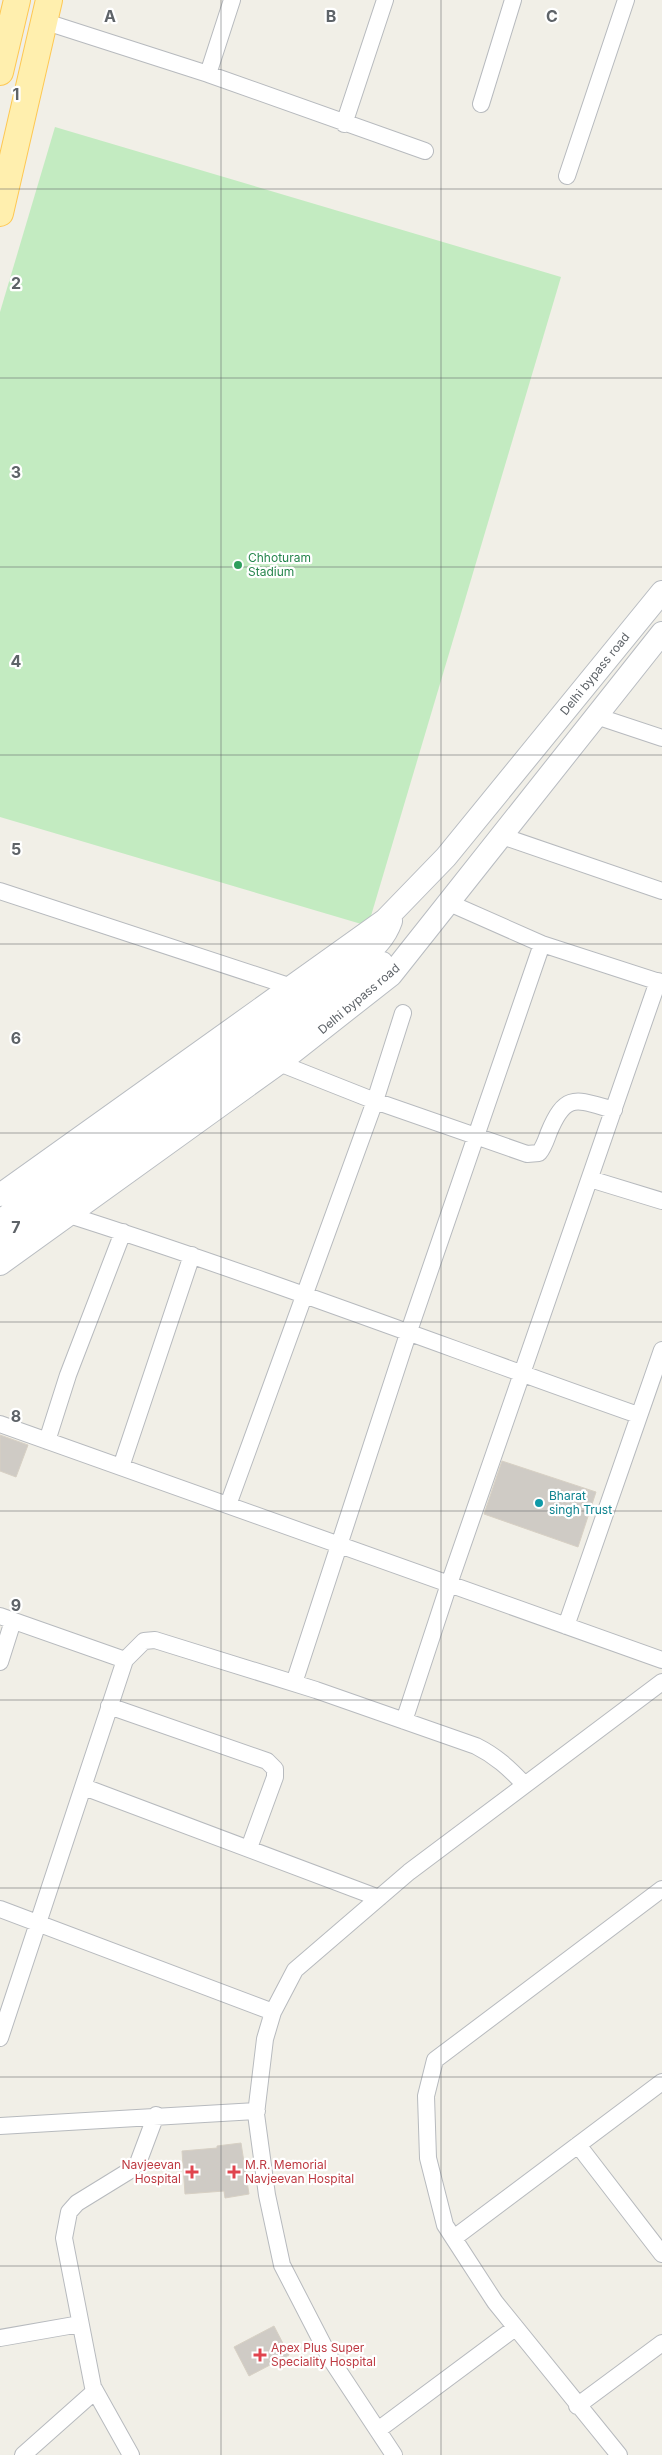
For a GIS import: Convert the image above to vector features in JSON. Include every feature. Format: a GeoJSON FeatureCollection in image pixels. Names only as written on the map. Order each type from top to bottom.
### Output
{"type":"FeatureCollection","features":[{"type":"Feature","properties":{"kind":"main road"},"geometry":{"type":"LineString","coordinates":[[0,72],[17,0]]}},
{"type":"Feature","properties":{"kind":"main road"},"geometry":{"type":"LineString","coordinates":[[0,213],[46,11]]}},
{"type":"Feature","properties":{"kind":"main road","name":"Delhi bypass road"},"geometry":{"type":"LineString","coordinates":[[0,1195],[385,920],[420,886],[457,843],[662,592]]}},
{"type":"Feature","properties":{"kind":"main road","name":"Delhi bypass road"},"geometry":{"type":"LineString","coordinates":[[0,1264],[279,1063],[391,975],[415,947],[499,835],[662,633]]}},
{"type":"Feature","properties":{"kind":"main road"},"geometry":{"type":"LineString","coordinates":[[0,1241],[71,1179],[376,947],[386,934],[395,910]]}},
{"type":"Feature","properties":{"kind":"main road"},"geometry":{"type":"LineString","coordinates":[[0,1220],[71,1179],[328,1004],[396,952],[407,946],[415,947]]}},
{"type":"Feature","properties":{"kind":"street"},"geometry":{"type":"LineString","coordinates":[[208,74],[232,0]]}},
{"type":"Feature","properties":{"kind":"street"},"geometry":{"type":"LineString","coordinates":[[344,124],[385,0]]}},
{"type":"Feature","properties":{"kind":"street"},"geometry":{"type":"LineString","coordinates":[[481,104],[513,0]]}},
{"type":"Feature","properties":{"kind":"street"},"geometry":{"type":"LineString","coordinates":[[567,176],[626,0]]}},
{"type":"Feature","properties":{"kind":"street"},"geometry":{"type":"LineString","coordinates":[[46,11],[208,74],[344,124],[425,151]]}},
{"type":"Feature","properties":{"kind":"street"},"geometry":{"type":"LineString","coordinates":[[596,716],[662,738]]}},
{"type":"Feature","properties":{"kind":"street"},"geometry":{"type":"LineString","coordinates":[[499,835],[662,891]]}},
{"type":"Feature","properties":{"kind":"street"},"geometry":{"type":"LineString","coordinates":[[0,891],[292,987]]}},
{"type":"Feature","properties":{"kind":"street"},"geometry":{"type":"LineString","coordinates":[[404,1721],[449,1584],[660,982],[542,944],[447,902]]}},
{"type":"Feature","properties":{"kind":"street"},"geometry":{"type":"LineString","coordinates":[[294,1683],[408,1334],[542,944]]}},
{"type":"Feature","properties":{"kind":"street"},"geometry":{"type":"LineString","coordinates":[[228,1505],[375,1101],[403,1013]]}},
{"type":"Feature","properties":{"kind":"street"},"geometry":{"type":"LineString","coordinates":[[279,1063],[375,1101],[527,1154],[539,1153],[557,1114],[566,1104],[575,1101],[614,1110]]}},
{"type":"Feature","properties":{"kind":"street"},"geometry":{"type":"LineString","coordinates":[[590,1178],[662,1201]]}},
{"type":"Feature","properties":{"kind":"street"},"geometry":{"type":"LineString","coordinates":[[69,1215],[192,1255],[303,1297],[638,1415]]}},
{"type":"Feature","properties":{"kind":"street"},"geometry":{"type":"LineString","coordinates":[[47,1441],[68,1375],[122,1232]]}},
{"type":"Feature","properties":{"kind":"street"},"geometry":{"type":"LineString","coordinates":[[121,1467],[192,1255]]}},
{"type":"Feature","properties":{"kind":"street"},"geometry":{"type":"LineString","coordinates":[[566,1626],[638,1415],[662,1352]]}},
{"type":"Feature","properties":{"kind":"street"},"geometry":{"type":"LineString","coordinates":[[0,1424],[662,1660]]}},
{"type":"Feature","properties":{"kind":"street"},"geometry":{"type":"LineString","coordinates":[[0,1662],[7,1618],[125,1660]]}},
{"type":"Feature","properties":{"kind":"street"},"geometry":{"type":"LineString","coordinates":[[0,2038],[125,1660],[144,1641],[155,1640],[294,1683],[493,1754],[524,1784]]}},
{"type":"Feature","properties":{"kind":"street"},"geometry":{"type":"LineString","coordinates":[[394,2455],[330,2358],[282,2265],[267,2195],[256,2111],[265,2039],[273,2012],[296,1970],[409,1872],[662,1682]]}},
{"type":"Feature","properties":{"kind":"street"},"geometry":{"type":"LineString","coordinates":[[109,1706],[267,1761],[275,1769],[275,1777],[270,1794],[249,1848]]}},
{"type":"Feature","properties":{"kind":"street"},"geometry":{"type":"LineString","coordinates":[[84,1787],[379,1898]]}},
{"type":"Feature","properties":{"kind":"street"},"geometry":{"type":"LineString","coordinates":[[619,2455],[577,2406],[495,2302],[445,2225],[428,2158],[426,2096],[435,2060],[662,1889]]}},
{"type":"Feature","properties":{"kind":"street"},"geometry":{"type":"LineString","coordinates":[[0,1910],[37,1922],[273,2012]]}},
{"type":"Feature","properties":{"kind":"street"},"geometry":{"type":"LineString","coordinates":[[454,2238],[662,2082]]}},
{"type":"Feature","properties":{"kind":"street"},"geometry":{"type":"LineString","coordinates":[[0,2126],[156,2115],[256,2111]]}},
{"type":"Feature","properties":{"kind":"street"},"geometry":{"type":"LineString","coordinates":[[131,2455],[95,2391],[64,2238],[69,2212],[77,2203],[129,2171],[138,2163],[156,2115]]}},
{"type":"Feature","properties":{"kind":"street"},"geometry":{"type":"LineString","coordinates":[[578,2145],[662,2254]]}},
{"type":"Feature","properties":{"kind":"street"},"geometry":{"type":"LineString","coordinates":[[0,2338],[80,2324]]}},
{"type":"Feature","properties":{"kind":"street"},"geometry":{"type":"LineString","coordinates":[[378,2430],[515,2328]]}},
{"type":"Feature","properties":{"kind":"street"},"geometry":{"type":"LineString","coordinates":[[577,2406],[662,2343]]}},
{"type":"Feature","properties":{"kind":"street"},"geometry":{"type":"LineString","coordinates":[[23,2455],[95,2391]]}},
{"type":"Feature","properties":{"kind":"green space","name":"Chhoturam Stadium"},"geometry":{"type":"Polygon","coordinates":[[[55,127],[561,277],[368,926],[0,817],[0,312],[55,127]]]}},
{"type":"Feature","properties":{"kind":"building"},"geometry":{"type":"Polygon","coordinates":[[[0,1435],[28,1445],[16,1477],[0,1471],[0,1435]]]}},
{"type":"Feature","properties":{"kind":"building","name":"Bharat singh Trust"},"geometry":{"type":"Polygon","coordinates":[[[502,1461],[596,1492],[578,1547],[484,1514],[502,1461]]]}},
{"type":"Feature","properties":{"kind":"building"},"geometry":{"type":"Polygon","coordinates":[[[241,2143],[249,2194],[225,2198],[224,2191],[185,2194],[182,2151],[217,2148],[217,2146],[241,2143]]]}},
{"type":"Feature","properties":{"kind":"building"},"geometry":{"type":"Polygon","coordinates":[[[274,2326],[289,2355],[249,2376],[234,2347],[274,2326]]]}},
{"type":"Feature","properties":{"kind":"place","name":"Chhoturam Stadium"},"geometry":{"type":"Point","coordinates":[238,565]}},
{"type":"Feature","properties":{"kind":"place","name":"Bharat singh Trust"},"geometry":{"type":"Point","coordinates":[539,1503]}},
{"type":"Feature","properties":{"kind":"place","name":"Navjeevan Hospital"},"geometry":{"type":"Point","coordinates":[192,2172]}},
{"type":"Feature","properties":{"kind":"place","name":"M.R. Memorial Navjeevan Hospital"},"geometry":{"type":"Point","coordinates":[234,2172]}},
{"type":"Feature","properties":{"kind":"place","name":"Apex Plus Super Speciality Hospital"},"geometry":{"type":"Point","coordinates":[260,2355]}}]}
